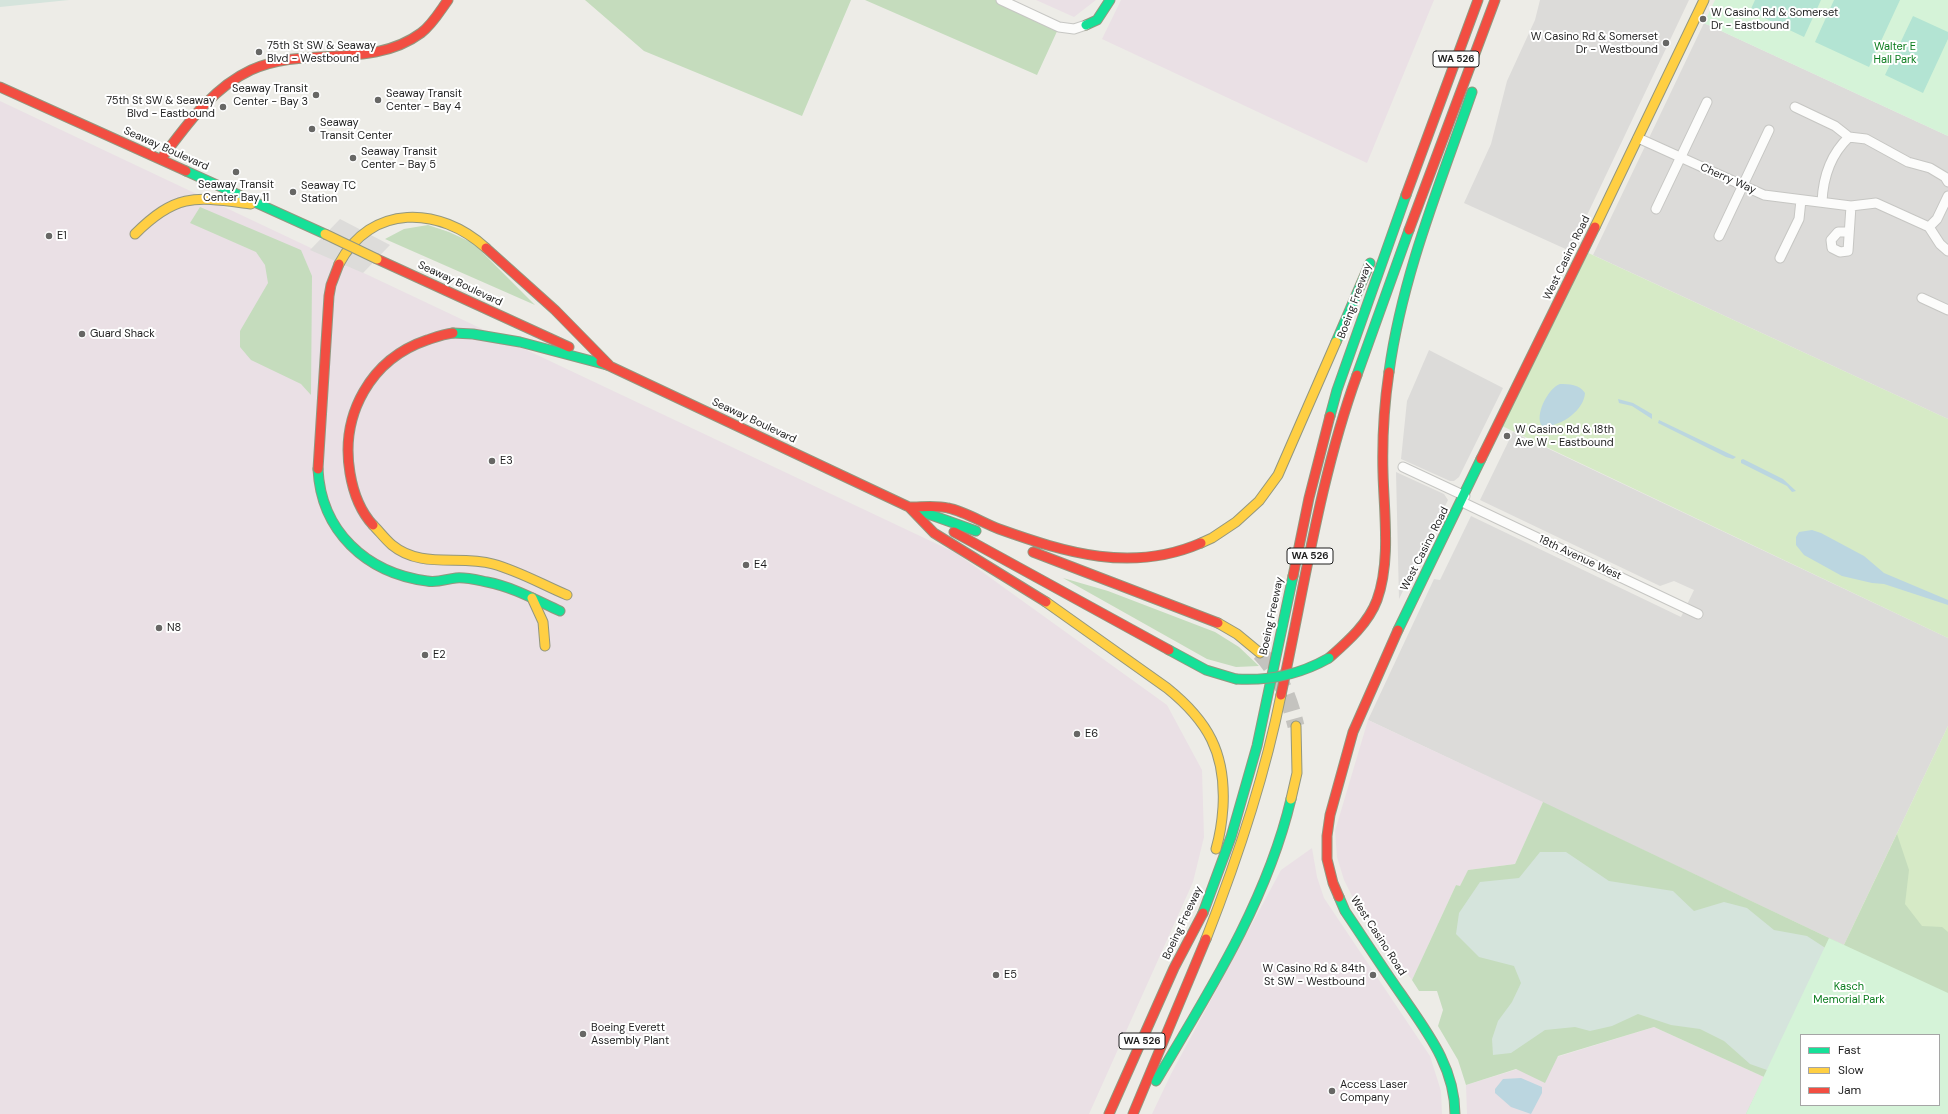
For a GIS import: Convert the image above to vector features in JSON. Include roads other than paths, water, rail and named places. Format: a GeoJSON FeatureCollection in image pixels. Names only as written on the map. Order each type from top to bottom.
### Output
{"type":"FeatureCollection","features":[{"type":"Feature","properties":{"kind":"main road"},"geometry":{"type":"LineString","coordinates":[[161,159],[202,108],[230,83],[251,70],[274,62],[307,57],[366,53],[380,51],[400,45],[421,33],[435,18],[448,0]]}},
{"type":"Feature","properties":{"kind":"main road"},"geometry":{"type":"LineString","coordinates":[[1086,25],[1097,20],[1110,0]]}},
{"type":"Feature","properties":{"kind":"main road","name":"Boeing Freeway"},"geometry":{"type":"LineString","coordinates":[[1109,1114],[1174,968],[1203,913],[1231,836],[1244,796],[1268,696],[1308,498],[1333,405],[1434,117],[1478,0]]}},
{"type":"Feature","properties":{"kind":"main road","name":"WA 526"},"geometry":{"type":"LineString","coordinates":[[1133,1114],[1211,927],[1254,809],[1274,731],[1327,476],[1347,402],[1397,260],[1495,0]]}},
{"type":"Feature","properties":{"kind":"main road"},"geometry":{"type":"LineString","coordinates":[[1489,43],[1504,0]]}},
{"type":"Feature","properties":{"kind":"main road","name":"West Casino Road"},"geometry":{"type":"LineString","coordinates":[[1455,1114],[1456,1101],[1451,1079],[1440,1052],[1345,911],[1333,883],[1327,859],[1327,836],[1330,815],[1353,732],[1394,637],[1464,499],[1704,0]]}},
{"type":"Feature","properties":{"kind":"main road"},"geometry":{"type":"LineString","coordinates":[[909,507],[1193,664],[1223,676],[1236,679],[1267,680],[1306,671],[1329,658],[1348,641],[1362,624],[1376,601],[1382,580],[1386,554],[1382,427],[1391,360],[1402,308],[1421,240],[1477,80]]}},
{"type":"Feature","properties":{"kind":"main road","name":"Seaway Boulevard"},"geometry":{"type":"LineString","coordinates":[[0,87],[161,159],[609,365],[909,507]]}},
{"type":"Feature","properties":{"kind":"main road"},"geometry":{"type":"LineString","coordinates":[[909,507],[946,507],[979,522],[1065,551],[1122,560],[1166,556],[1196,547],[1216,537],[1248,512],[1265,495],[1278,475],[1434,117]]}},
{"type":"Feature","properties":{"kind":"main road"},"geometry":{"type":"LineString","coordinates":[[135,234],[149,219],[174,204],[184,200],[218,201],[263,206]]}},
{"type":"Feature","properties":{"kind":"main road"},"geometry":{"type":"LineString","coordinates":[[560,611],[502,585],[458,578],[438,582],[409,577],[376,565],[364,558],[354,549],[336,527],[323,502],[320,492],[318,466],[329,302],[335,272],[344,256],[361,236],[388,221],[417,216],[447,222],[473,236],[555,310],[609,365]]}},
{"type":"Feature","properties":{"kind":"main road"},"geometry":{"type":"LineString","coordinates":[[567,596],[505,568],[490,564],[459,561],[430,562],[414,558],[392,545],[371,524],[355,496],[348,466],[348,431],[356,404],[379,369],[403,350],[430,337],[460,332],[500,338],[546,347],[609,365]]}},
{"type":"Feature","properties":{"kind":"main road"},"geometry":{"type":"LineString","coordinates":[[909,507],[934,533],[1023,586],[1167,688],[1182,700],[1201,720],[1213,739],[1221,764],[1224,788],[1221,833],[1210,871],[1174,968]]}},
{"type":"Feature","properties":{"kind":"main road"},"geometry":{"type":"LineString","coordinates":[[909,507],[982,533]]}},
{"type":"Feature","properties":{"kind":"main road"},"geometry":{"type":"LineString","coordinates":[[1025,549],[1217,622],[1237,634],[1260,653]]}},
{"type":"Feature","properties":{"kind":"main road"},"geometry":{"type":"LineString","coordinates":[[532,598],[543,622],[545,646]]}},
{"type":"Feature","properties":{"kind":"main road"},"geometry":{"type":"LineString","coordinates":[[1136,1114],[1210,988],[1254,903],[1271,863],[1285,821],[1296,779],[1296,726]]}},
{"type":"Feature","properties":{"kind":"street"},"geometry":{"type":"LineString","coordinates":[[1001,0],[1059,27],[1074,28],[1086,25]]}},
{"type":"Feature","properties":{"kind":"street"},"geometry":{"type":"LineString","coordinates":[[1656,209],[1707,102]]}},
{"type":"Feature","properties":{"kind":"street"},"geometry":{"type":"LineString","coordinates":[[1795,107],[1836,126],[1849,137],[1866,139],[1908,162],[1930,168],[1945,177],[1948,182]]}},
{"type":"Feature","properties":{"kind":"street"},"geometry":{"type":"LineString","coordinates":[[1719,236],[1769,130]]}},
{"type":"Feature","properties":{"kind":"street"},"geometry":{"type":"LineString","coordinates":[[1822,202],[1823,183],[1831,163],[1840,146],[1849,137]]}},
{"type":"Feature","properties":{"kind":"street","name":"Cherry Way"},"geometry":{"type":"LineString","coordinates":[[1638,138],[1764,195],[1851,206],[1876,204],[1929,227]]}},
{"type":"Feature","properties":{"kind":"street"},"geometry":{"type":"LineString","coordinates":[[1948,196],[1937,219],[1929,227],[1940,244],[1948,251]]}},
{"type":"Feature","properties":{"kind":"street"},"geometry":{"type":"LineString","coordinates":[[1780,258],[1799,219],[1802,200]]}},
{"type":"Feature","properties":{"kind":"street"},"geometry":{"type":"LineString","coordinates":[[1848,232],[1851,206]]}},
{"type":"Feature","properties":{"kind":"street"},"geometry":{"type":"LineString","coordinates":[[1922,298],[1948,310]]}},
{"type":"Feature","properties":{"kind":"street","name":"18th Avenue West"},"geometry":{"type":"LineString","coordinates":[[1403,467],[1464,499],[1698,614]]}},
{"type":"Feature","properties":{"kind":"water"},"geometry":{"type":"Polygon","coordinates":[[[1560,384],[1570,384],[1583,390],[1585,393],[1584,400],[1570,417],[1556,424],[1542,426],[1540,421],[1541,409],[1547,396],[1560,384]]]}},
{"type":"Feature","properties":{"kind":"water"},"geometry":{"type":"Polygon","coordinates":[[[1618,399],[1633,403],[1652,414],[1652,419],[1632,406],[1619,403],[1618,399]]]}},
{"type":"Feature","properties":{"kind":"water"},"geometry":{"type":"Polygon","coordinates":[[[1659,420],[1736,457],[1733,459],[1726,457],[1658,423],[1659,420]]]}},
{"type":"Feature","properties":{"kind":"water"},"geometry":{"type":"Polygon","coordinates":[[[1743,459],[1783,479],[1796,491],[1792,492],[1787,486],[1741,463],[1741,460],[1743,459]]]}},
{"type":"Feature","properties":{"kind":"water"},"geometry":{"type":"Polygon","coordinates":[[[1812,530],[1821,533],[1864,556],[1884,573],[1948,600],[1948,605],[1884,584],[1872,583],[1842,576],[1804,555],[1796,545],[1796,537],[1799,532],[1812,530]]]}},
{"type":"Feature","properties":{"kind":"water"},"geometry":{"type":"Polygon","coordinates":[[[1521,1078],[1542,1087],[1542,1093],[1531,1114],[1511,1107],[1495,1093],[1495,1089],[1503,1079],[1521,1078]]]}},
{"type":"Feature","properties":{"kind":"tunnel"},"geometry":{"type":"LineString","coordinates":[[1260,653],[1273,669],[1283,687],[1296,726]]}},
{"type":"Feature","properties":{"kind":"place","name":"W Casino Rd & Somerset Dr - Eastbound"},"geometry":{"type":"Point","coordinates":[1703,19]}},
{"type":"Feature","properties":{"kind":"place","name":"W Casino Rd & Somerset Dr - Westbound"},"geometry":{"type":"Point","coordinates":[1666,43]}},
{"type":"Feature","properties":{"kind":"place","name":"75th St SW & Seaway Blvd - Westbound"},"geometry":{"type":"Point","coordinates":[259,52]}},
{"type":"Feature","properties":{"kind":"place","name":"Seaway Transit Center - Bay 3"},"geometry":{"type":"Point","coordinates":[316,95]}},
{"type":"Feature","properties":{"kind":"place","name":"Seaway Transit Center - Bay 4"},"geometry":{"type":"Point","coordinates":[378,100]}},
{"type":"Feature","properties":{"kind":"place","name":"75th St SW & Seaway Blvd - Eastbound"},"geometry":{"type":"Point","coordinates":[223,107]}},
{"type":"Feature","properties":{"kind":"place","name":"Seaway Transit Center"},"geometry":{"type":"Point","coordinates":[312,129]}},
{"type":"Feature","properties":{"kind":"place","name":"Seaway Transit Center - Bay 5"},"geometry":{"type":"Point","coordinates":[353,158]}},
{"type":"Feature","properties":{"kind":"place","name":"Seaway Transit Center Bay 11"},"geometry":{"type":"Point","coordinates":[236,172]}},
{"type":"Feature","properties":{"kind":"place","name":"Seaway TC Station"},"geometry":{"type":"Point","coordinates":[293,192]}},
{"type":"Feature","properties":{"kind":"place","name":"E1"},"geometry":{"type":"Point","coordinates":[49,236]}},
{"type":"Feature","properties":{"kind":"place","name":"Guard Shack"},"geometry":{"type":"Point","coordinates":[82,334]}},
{"type":"Feature","properties":{"kind":"place","name":"W Casino Rd & 18th Ave W - Eastbound"},"geometry":{"type":"Point","coordinates":[1507,436]}},
{"type":"Feature","properties":{"kind":"place","name":"E3"},"geometry":{"type":"Point","coordinates":[492,461]}},
{"type":"Feature","properties":{"kind":"place","name":"E4"},"geometry":{"type":"Point","coordinates":[746,565]}},
{"type":"Feature","properties":{"kind":"place","name":"N8"},"geometry":{"type":"Point","coordinates":[159,628]}},
{"type":"Feature","properties":{"kind":"place","name":"E2"},"geometry":{"type":"Point","coordinates":[425,655]}},
{"type":"Feature","properties":{"kind":"place","name":"E6"},"geometry":{"type":"Point","coordinates":[1077,734]}},
{"type":"Feature","properties":{"kind":"place","name":"E5"},"geometry":{"type":"Point","coordinates":[996,975]}},
{"type":"Feature","properties":{"kind":"place","name":"W Casino Rd & 84th St SW - Westbound"},"geometry":{"type":"Point","coordinates":[1373,975]}},
{"type":"Feature","properties":{"kind":"place","name":"Boeing Everett Assembly Plant"},"geometry":{"type":"Point","coordinates":[583,1034]}},
{"type":"Feature","properties":{"kind":"place","name":"Access Laser Company"},"geometry":{"type":"Point","coordinates":[1332,1091]}},
{"type":"Feature","properties":{"kind":"park label","name":"Walter E Hall Park"},"geometry":{"type":"Point","coordinates":[1895,53]}},
{"type":"Feature","properties":{"kind":"park label","name":"Kasch Memorial Park"},"geometry":{"type":"Point","coordinates":[1849,993]}}]}
